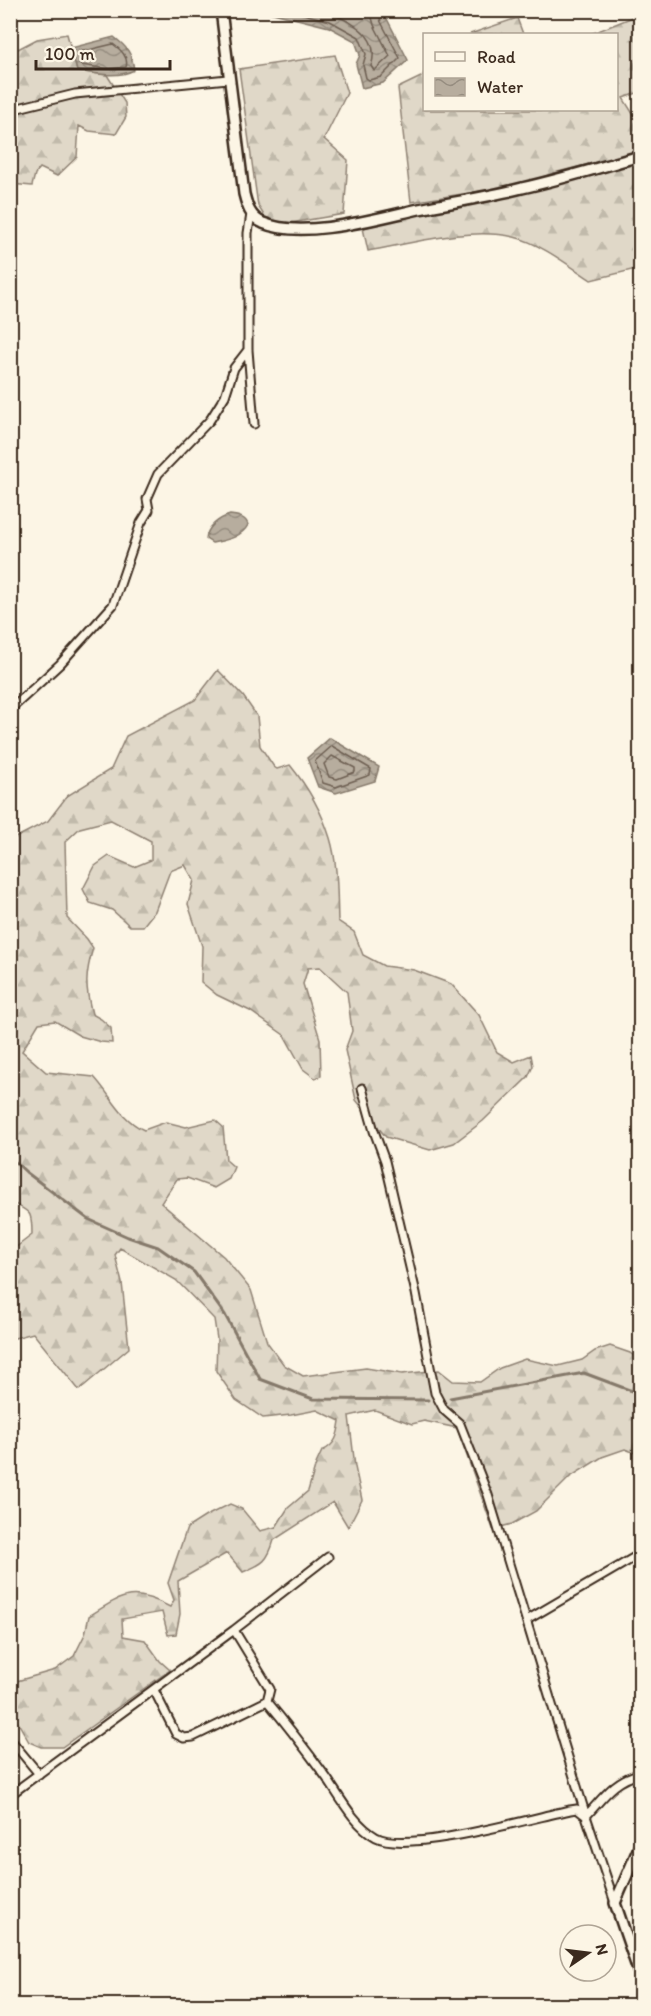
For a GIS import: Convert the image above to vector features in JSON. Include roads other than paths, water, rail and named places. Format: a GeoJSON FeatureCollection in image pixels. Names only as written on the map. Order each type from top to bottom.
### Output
{"type":"FeatureCollection","features":[{"type":"Feature","properties":{"kind":"street"},"geometry":{"type":"LineString","coordinates":[[221,10],[244,194],[251,214],[266,224],[293,228],[341,225],[521,189],[640,156]]}},
{"type":"Feature","properties":{"kind":"street"},"geometry":{"type":"LineString","coordinates":[[10,110],[75,94],[228,79]]}},
{"type":"Feature","properties":{"kind":"street"},"geometry":{"type":"LineString","coordinates":[[251,214],[248,233],[248,350],[254,424]]}},
{"type":"Feature","properties":{"kind":"street"},"geometry":{"type":"LineString","coordinates":[[10,710],[60,664],[113,605],[141,523],[149,510],[147,499],[158,474],[210,420],[225,396],[230,376],[248,350]]}},
{"type":"Feature","properties":{"kind":"street"},"geometry":{"type":"LineString","coordinates":[[362,1088],[385,1161],[416,1293],[435,1393],[444,1410],[460,1424],[488,1495],[586,1816],[640,1976]]}},
{"type":"Feature","properties":{"kind":"street"},"geometry":{"type":"LineString","coordinates":[[526,1620],[640,1554]]}},
{"type":"Feature","properties":{"kind":"street"},"geometry":{"type":"LineString","coordinates":[[10,1794],[154,1690],[328,1557]]}},
{"type":"Feature","properties":{"kind":"street"},"geometry":{"type":"LineString","coordinates":[[154,1690],[176,1734],[184,1738],[193,1737],[267,1701],[270,1689],[234,1630]]}},
{"type":"Feature","properties":{"kind":"street"},"geometry":{"type":"LineString","coordinates":[[267,1701],[361,1825],[378,1838],[401,1842],[465,1834],[570,1809],[577,1809],[586,1816]]}},
{"type":"Feature","properties":{"kind":"street"},"geometry":{"type":"LineString","coordinates":[[10,1739],[39,1773]]}},
{"type":"Feature","properties":{"kind":"street"},"geometry":{"type":"LineString","coordinates":[[586,1816],[610,1788],[620,1781],[640,1774]]}},
{"type":"Feature","properties":{"kind":"street"},"geometry":{"type":"LineString","coordinates":[[615,1903],[640,1845]]}},
{"type":"Feature","properties":{"kind":"street"},"geometry":{"type":"LineString","coordinates":[[629,1942],[640,1939]]}},
{"type":"Feature","properties":{"kind":"water"},"geometry":{"type":"Polygon","coordinates":[[[265,11],[383,11],[408,60],[383,83],[362,88],[356,64],[360,55],[355,41],[329,27],[265,11]]]}},
{"type":"Feature","properties":{"kind":"water"},"geometry":{"type":"Polygon","coordinates":[[[114,37],[128,51],[134,70],[113,75],[77,71],[71,48],[114,37]]]}},
{"type":"Feature","properties":{"kind":"water"},"geometry":{"type":"Polygon","coordinates":[[[230,515],[239,516],[248,525],[233,538],[212,543],[206,539],[214,524],[230,515]]]}},
{"type":"Feature","properties":{"kind":"water"},"geometry":{"type":"Polygon","coordinates":[[[330,738],[379,767],[375,781],[336,793],[318,787],[307,758],[330,738]]]}},
{"type":"Feature","properties":{"kind":"waterway"},"geometry":{"type":"LineString","coordinates":[[10,1157],[88,1219],[128,1237],[158,1247],[194,1272],[225,1315],[260,1379],[313,1399],[428,1400]]}},
{"type":"Feature","properties":{"kind":"waterway"},"geometry":{"type":"LineString","coordinates":[[450,1398],[584,1373],[640,1394]]}}]}
